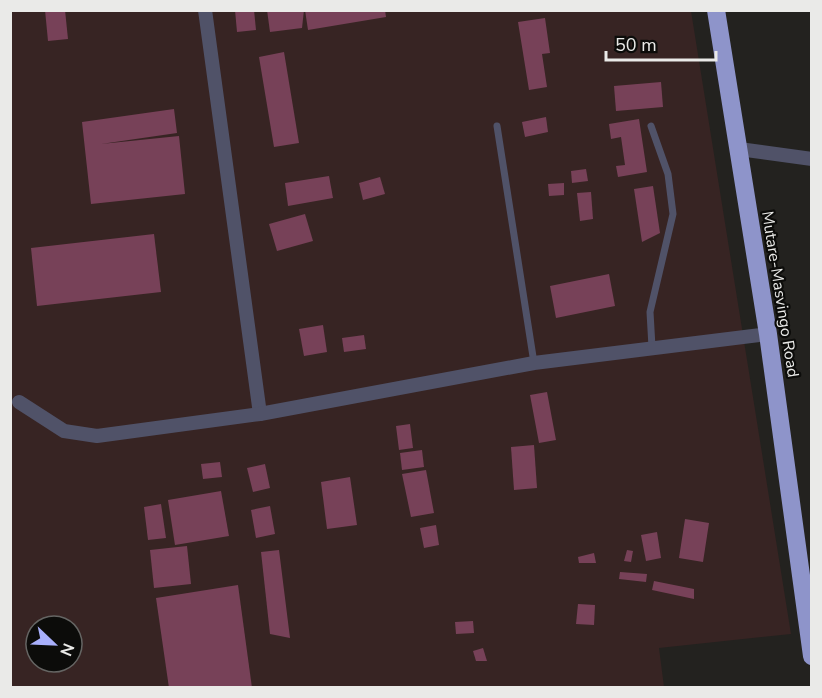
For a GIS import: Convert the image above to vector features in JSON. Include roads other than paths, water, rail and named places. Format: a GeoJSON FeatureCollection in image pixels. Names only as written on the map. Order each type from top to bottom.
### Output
{"type":"FeatureCollection","features":[{"type":"Feature","properties":{"kind":"highway","name":"Mutare-Masvingo Road"},"geometry":{"type":"LineString","coordinates":[[716,10],[768,334],[812,656]]}},
{"type":"Feature","properties":{"kind":"street"},"geometry":{"type":"LineString","coordinates":[[205,10],[260,414]]}},
{"type":"Feature","properties":{"kind":"street"},"geometry":{"type":"LineString","coordinates":[[739,149],[812,159]]}},
{"type":"Feature","properties":{"kind":"street"},"geometry":{"type":"LineString","coordinates":[[19,402],[64,431],[97,436],[260,414],[534,363],[768,334]]}},
{"type":"Feature","properties":{"kind":"lane"},"geometry":{"type":"LineString","coordinates":[[497,126],[534,363]]}},
{"type":"Feature","properties":{"kind":"lane"},"geometry":{"type":"LineString","coordinates":[[651,126],[668,174],[673,214],[650,312],[652,347]]}}]}
